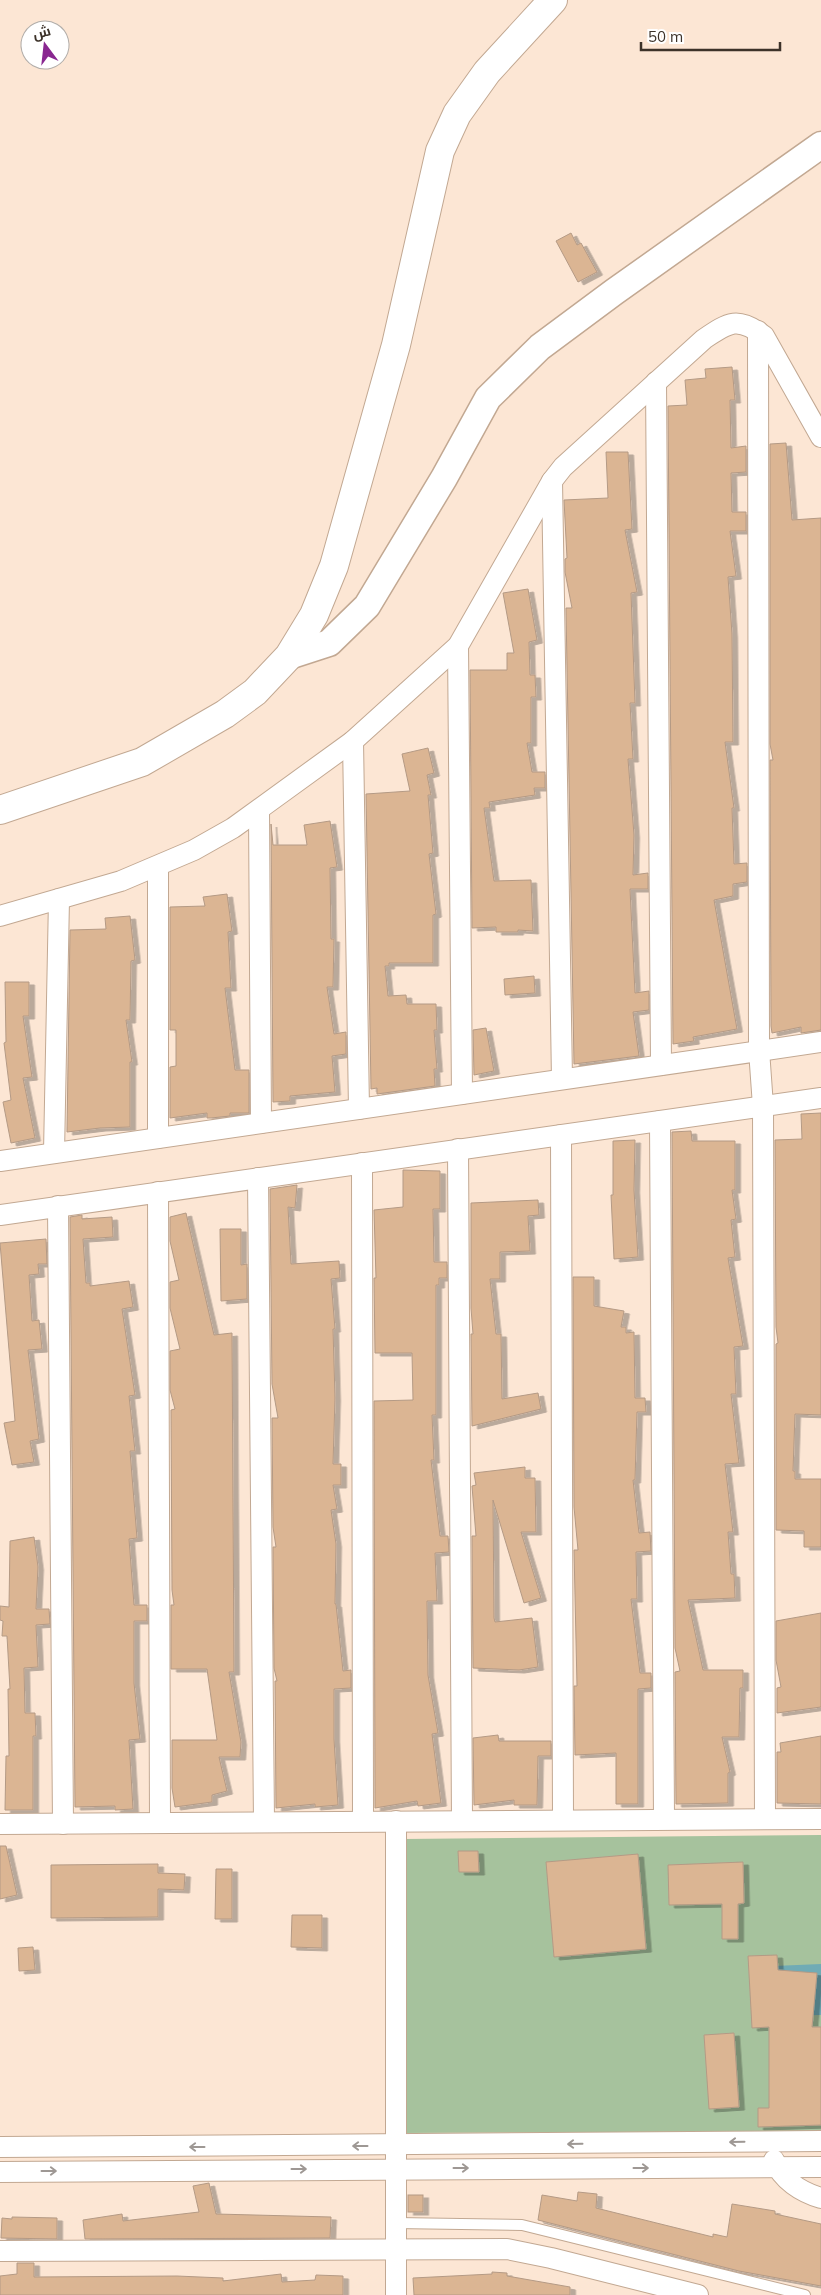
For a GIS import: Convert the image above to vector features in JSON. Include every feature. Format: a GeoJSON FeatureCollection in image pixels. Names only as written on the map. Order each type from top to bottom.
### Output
{"type":"FeatureCollection","features":[{"type":"Feature","properties":{"kind":"main road"},"geometry":{"type":"LineString","coordinates":[[0,810],[142,762],[225,714],[255,692],[289,656],[314,616],[334,566],[396,345],[440,151],[457,114],[487,72],[553,0]]}},
{"type":"Feature","properties":{"kind":"street"},"geometry":{"type":"LineString","coordinates":[[289,656],[329,644],[367,606],[444,478],[488,398],[540,347],[821,145]]}},
{"type":"Feature","properties":{"kind":"street"},"geometry":{"type":"LineString","coordinates":[[0,916],[121,882],[194,850],[259,810],[354,741],[458,646],[552,481],[578,452],[704,338],[724,326],[737,322],[751,326],[764,336],[821,437]]}},
{"type":"Feature","properties":{"kind":"street"},"geometry":{"type":"LineString","coordinates":[[758,331],[759,1050],[763,1106],[765,1819]]}},
{"type":"Feature","properties":{"kind":"street"},"geometry":{"type":"LineString","coordinates":[[656,382],[661,1065]]}},
{"type":"Feature","properties":{"kind":"street"},"geometry":{"type":"LineString","coordinates":[[552,481],[562,1079]]}},
{"type":"Feature","properties":{"kind":"street"},"geometry":{"type":"LineString","coordinates":[[458,646],[462,1094]]}},
{"type":"Feature","properties":{"kind":"street"},"geometry":{"type":"LineString","coordinates":[[354,741],[359,1108]]}},
{"type":"Feature","properties":{"kind":"street"},"geometry":{"type":"LineString","coordinates":[[259,810],[261,1123]]}},
{"type":"Feature","properties":{"kind":"street"},"geometry":{"type":"LineString","coordinates":[[158,867],[158,1138]]}},
{"type":"Feature","properties":{"kind":"street"},"geometry":{"type":"LineString","coordinates":[[54,1153],[59,899]]}},
{"type":"Feature","properties":{"kind":"street"},"geometry":{"type":"LineString","coordinates":[[0,1161],[821,1042]]}},
{"type":"Feature","properties":{"kind":"street"},"geometry":{"type":"LineString","coordinates":[[0,1215],[821,1098]]}},
{"type":"Feature","properties":{"kind":"street"},"geometry":{"type":"LineString","coordinates":[[660,1121],[664,1820]]}},
{"type":"Feature","properties":{"kind":"street"},"geometry":{"type":"LineString","coordinates":[[561,1135],[563,1820]]}},
{"type":"Feature","properties":{"kind":"street"},"geometry":{"type":"LineString","coordinates":[[458,1150],[462,1821]]}},
{"type":"Feature","properties":{"kind":"street"},"geometry":{"type":"LineString","coordinates":[[362,1163],[364,1821]]}},
{"type":"Feature","properties":{"kind":"street"},"geometry":{"type":"LineString","coordinates":[[258,1178],[264,1822]]}},
{"type":"Feature","properties":{"kind":"street"},"geometry":{"type":"LineString","coordinates":[[158,1192],[160,1823]]}},
{"type":"Feature","properties":{"kind":"street"},"geometry":{"type":"LineString","coordinates":[[58,1206],[63,1824]]}},
{"type":"Feature","properties":{"kind":"street"},"geometry":{"type":"LineString","coordinates":[[0,1824],[821,1819]]}},
{"type":"Feature","properties":{"kind":"street"},"geometry":{"type":"LineString","coordinates":[[396,1821],[396,2295]]}},
{"type":"Feature","properties":{"kind":"street"},"geometry":{"type":"LineString","coordinates":[[0,2147],[396,2146],[821,2141]]}},
{"type":"Feature","properties":{"kind":"street"},"geometry":{"type":"LineString","coordinates":[[766,2142],[777,2167],[796,2188],[821,2198]]}},
{"type":"Feature","properties":{"kind":"street"},"geometry":{"type":"LineString","coordinates":[[268,2170],[269,2146]]}},
{"type":"Feature","properties":{"kind":"street"},"geometry":{"type":"LineString","coordinates":[[0,2172],[396,2168],[821,2167]]}},
{"type":"Feature","properties":{"kind":"street"},"geometry":{"type":"LineString","coordinates":[[0,2251],[396,2251],[508,2249],[698,2295]]}},
{"type":"Feature","properties":{"kind":"lane"},"geometry":{"type":"LineString","coordinates":[[396,2224],[522,2225],[804,2295]]}},
{"type":"Feature","properties":{"kind":"green space"},"geometry":{"type":"Polygon","coordinates":[[[821,1835],[821,2131],[400,2133],[403,1839],[821,1835]]]}},
{"type":"Feature","properties":{"kind":"water"},"geometry":{"type":"Polygon","coordinates":[[[821,1964],[821,2015],[776,2016],[774,1966],[821,1964]]]}},
{"type":"Feature","properties":{"kind":"building"},"geometry":{"type":"Polygon","coordinates":[[[571,233],[577,245],[581,243],[597,272],[578,282],[556,241],[571,233]]]}},
{"type":"Feature","properties":{"kind":"building"},"geometry":{"type":"Polygon","coordinates":[[[732,367],[735,400],[730,400],[731,448],[746,446],[746,472],[731,473],[732,512],[746,512],[746,531],[730,531],[736,576],[728,577],[732,634],[733,742],[725,742],[734,808],[732,808],[734,864],[747,863],[747,882],[733,884],[733,896],[714,900],[737,1029],[693,1037],[694,1041],[673,1044],[668,406],[687,405],[685,380],[706,378],[705,369],[732,367]]]}},
{"type":"Feature","properties":{"kind":"building"},"geometry":{"type":"Polygon","coordinates":[[[786,443],[792,520],[821,518],[821,1030],[801,1033],[801,1027],[772,1033],[771,1026],[770,760],[773,760],[770,744],[770,444],[786,443]]]}},
{"type":"Feature","properties":{"kind":"building"},"geometry":{"type":"Polygon","coordinates":[[[606,452],[628,452],[632,529],[625,530],[637,592],[631,593],[635,703],[630,703],[633,759],[628,759],[634,835],[633,875],[648,873],[648,889],[630,889],[635,993],[649,991],[649,1010],[633,1012],[639,1056],[574,1064],[566,610],[566,608],[572,608],[565,572],[565,559],[567,558],[564,500],[608,498],[606,452]]]}},
{"type":"Feature","properties":{"kind":"building"},"geometry":{"type":"Polygon","coordinates":[[[528,589],[537,640],[529,642],[530,675],[535,675],[536,697],[531,697],[531,743],[527,743],[532,772],[545,772],[545,788],[534,788],[535,795],[489,802],[490,808],[484,808],[494,881],[531,880],[533,931],[496,932],[496,927],[472,928],[470,670],[507,670],[507,653],[514,653],[503,593],[528,589]]]}},
{"type":"Feature","properties":{"kind":"building"},"geometry":{"type":"Polygon","coordinates":[[[428,748],[434,773],[427,775],[431,795],[428,795],[433,853],[429,854],[436,914],[433,915],[433,963],[389,963],[389,966],[385,966],[388,996],[406,995],[407,1004],[436,1004],[437,1030],[434,1030],[437,1069],[434,1069],[435,1086],[377,1094],[377,1088],[371,1089],[366,794],[410,791],[402,754],[428,748]]]}},
{"type":"Feature","properties":{"kind":"building"},"geometry":{"type":"Polygon","coordinates":[[[330,821],[337,867],[330,868],[331,939],[334,939],[333,987],[327,987],[334,1034],[346,1032],[346,1054],[332,1056],[335,1092],[290,1096],[290,1101],[273,1102],[271,824],[273,845],[307,845],[304,825],[330,821]]]}},
{"type":"Feature","properties":{"kind":"building"},"geometry":{"type":"Polygon","coordinates":[[[227,894],[232,931],[228,932],[231,988],[225,988],[235,1070],[249,1070],[249,1113],[230,1113],[230,1116],[207,1118],[207,1113],[170,1118],[170,1067],[176,1066],[176,1030],[170,1030],[170,907],[205,906],[203,897],[227,894]]]}},
{"type":"Feature","properties":{"kind":"building"},"geometry":{"type":"Polygon","coordinates":[[[130,916],[135,960],[131,961],[130,1020],[126,1020],[132,1062],[130,1062],[130,1127],[67,1132],[70,930],[106,929],[105,918],[130,916]]]}},
{"type":"Feature","properties":{"kind":"building"},"geometry":{"type":"Polygon","coordinates":[[[534,976],[535,993],[505,995],[504,979],[534,976]]]}},
{"type":"Feature","properties":{"kind":"building"},"geometry":{"type":"Polygon","coordinates":[[[5,982],[29,982],[29,1016],[23,1016],[32,1077],[23,1078],[35,1138],[11,1143],[3,1102],[11,1100],[4,1043],[6,1042],[5,982]]]}},
{"type":"Feature","properties":{"kind":"building"},"geometry":{"type":"Polygon","coordinates":[[[486,1028],[494,1071],[474,1075],[473,1030],[486,1028]]]}},
{"type":"Feature","properties":{"kind":"building"},"geometry":{"type":"Polygon","coordinates":[[[821,1113],[821,1415],[795,1414],[793,1471],[795,1471],[795,1479],[821,1479],[821,1547],[804,1547],[804,1531],[776,1530],[776,1344],[778,1343],[776,1327],[775,1140],[802,1139],[801,1114],[821,1113]]]}},
{"type":"Feature","properties":{"kind":"building"},"geometry":{"type":"Polygon","coordinates":[[[691,1131],[692,1141],[735,1141],[735,1190],[732,1190],[736,1219],[731,1220],[735,1257],[728,1258],[743,1346],[734,1347],[736,1394],[731,1394],[739,1463],[725,1464],[733,1532],[728,1532],[731,1574],[734,1574],[735,1598],[688,1600],[703,1670],[743,1670],[743,1688],[740,1688],[739,1737],[722,1737],[730,1772],[728,1773],[728,1803],[676,1804],[675,1672],[680,1671],[675,1648],[672,1132],[691,1131]]]}},
{"type":"Feature","properties":{"kind":"building"},"geometry":{"type":"Polygon","coordinates":[[[635,1140],[634,1190],[638,1257],[614,1259],[611,1195],[613,1195],[613,1141],[635,1140]]]}},
{"type":"Feature","properties":{"kind":"building"},"geometry":{"type":"Polygon","coordinates":[[[403,1170],[440,1171],[440,1209],[433,1209],[434,1262],[447,1262],[447,1278],[439,1278],[439,1285],[436,1285],[436,1415],[432,1415],[434,1460],[431,1460],[440,1536],[448,1536],[449,1552],[435,1553],[437,1601],[427,1601],[428,1675],[438,1733],[432,1734],[441,1803],[418,1806],[417,1801],[375,1808],[374,1401],[413,1400],[412,1353],[375,1353],[374,1278],[376,1278],[374,1210],[403,1207],[403,1170]]]}},
{"type":"Feature","properties":{"kind":"building"},"geometry":{"type":"Polygon","coordinates":[[[297,1185],[295,1208],[288,1207],[291,1264],[339,1261],[340,1278],[331,1279],[335,1329],[333,1329],[335,1398],[333,1464],[341,1464],[341,1485],[333,1485],[337,1509],[331,1510],[336,1544],[335,1604],[343,1671],[351,1670],[351,1688],[334,1689],[334,1739],[338,1805],[315,1807],[315,1804],[276,1808],[275,1681],[277,1681],[274,1668],[273,1547],[276,1547],[273,1527],[272,1418],[278,1418],[272,1384],[270,1189],[297,1185]]]}},
{"type":"Feature","properties":{"kind":"building"},"geometry":{"type":"Polygon","coordinates":[[[538,1200],[539,1215],[528,1216],[530,1251],[500,1252],[500,1279],[490,1279],[496,1334],[501,1334],[502,1399],[538,1393],[541,1409],[472,1426],[471,1203],[538,1200]]]}},
{"type":"Feature","properties":{"kind":"building"},"geometry":{"type":"Polygon","coordinates":[[[186,1213],[214,1335],[232,1333],[234,1672],[229,1672],[241,1742],[240,1757],[219,1757],[227,1791],[212,1795],[212,1802],[175,1807],[172,1788],[172,1740],[217,1740],[207,1669],[171,1669],[171,1605],[174,1605],[172,1590],[171,1410],[175,1409],[170,1390],[170,1351],[180,1349],[170,1308],[170,1282],[179,1280],[170,1241],[170,1217],[186,1213]]]}},
{"type":"Feature","properties":{"kind":"building"},"geometry":{"type":"Polygon","coordinates":[[[82,1215],[82,1219],[112,1217],[113,1237],[83,1239],[86,1283],[90,1283],[90,1286],[129,1281],[133,1307],[122,1309],[135,1395],[129,1396],[135,1451],[130,1451],[137,1538],[129,1539],[134,1605],[147,1605],[147,1621],[134,1621],[134,1683],[140,1739],[129,1740],[133,1809],[115,1810],[115,1806],[75,1807],[70,1217],[82,1215]]]}},
{"type":"Feature","properties":{"kind":"building"},"geometry":{"type":"Polygon","coordinates":[[[220,1229],[241,1229],[241,1265],[247,1264],[247,1299],[221,1301],[220,1229]]]}},
{"type":"Feature","properties":{"kind":"building"},"geometry":{"type":"Polygon","coordinates":[[[46,1239],[47,1264],[38,1264],[39,1274],[29,1275],[32,1321],[39,1320],[42,1349],[28,1350],[39,1439],[30,1441],[34,1462],[12,1465],[4,1423],[15,1421],[0,1243],[46,1239]]]}},
{"type":"Feature","properties":{"kind":"building"},"geometry":{"type":"Polygon","coordinates":[[[573,1277],[594,1277],[594,1306],[624,1311],[621,1327],[626,1327],[626,1333],[634,1332],[635,1398],[645,1398],[646,1412],[637,1412],[635,1480],[633,1480],[639,1533],[650,1532],[651,1551],[636,1552],[637,1599],[631,1599],[640,1673],[651,1673],[651,1688],[638,1689],[638,1804],[616,1804],[616,1753],[575,1755],[574,1686],[577,1686],[574,1550],[578,1550],[574,1507],[573,1277]]]}},
{"type":"Feature","properties":{"kind":"building"},"geometry":{"type":"Polygon","coordinates":[[[525,1467],[525,1478],[535,1478],[536,1532],[521,1532],[541,1598],[524,1603],[493,1500],[494,1618],[495,1622],[532,1618],[538,1667],[519,1670],[473,1668],[472,1536],[476,1536],[472,1486],[476,1485],[474,1473],[525,1467]]]}},
{"type":"Feature","properties":{"kind":"building"},"geometry":{"type":"Polygon","coordinates":[[[34,1537],[38,1567],[36,1609],[49,1609],[50,1624],[36,1625],[38,1667],[24,1668],[25,1713],[35,1713],[36,1736],[33,1736],[33,1810],[5,1810],[6,1756],[9,1756],[8,1689],[10,1689],[7,1636],[2,1636],[3,1621],[0,1620],[0,1606],[9,1607],[10,1541],[34,1537]]]}},
{"type":"Feature","properties":{"kind":"building"},"geometry":{"type":"Polygon","coordinates":[[[821,1613],[821,1707],[777,1713],[777,1688],[781,1687],[776,1660],[776,1621],[821,1613]]]}},
{"type":"Feature","properties":{"kind":"building"},"geometry":{"type":"Polygon","coordinates":[[[498,1735],[499,1741],[551,1741],[551,1756],[538,1756],[537,1805],[514,1805],[514,1800],[474,1805],[473,1738],[498,1735]]]}},
{"type":"Feature","properties":{"kind":"building"},"geometry":{"type":"Polygon","coordinates":[[[821,1736],[821,1804],[777,1803],[777,1752],[781,1752],[780,1743],[821,1736]]]}},
{"type":"Feature","properties":{"kind":"building"},"geometry":{"type":"Polygon","coordinates":[[[0,1846],[6,1846],[17,1895],[0,1899],[0,1846]]]}},
{"type":"Feature","properties":{"kind":"building"},"geometry":{"type":"Polygon","coordinates":[[[458,1851],[478,1851],[479,1872],[459,1872],[458,1851]]]}},
{"type":"Feature","properties":{"kind":"building"},"geometry":{"type":"Polygon","coordinates":[[[638,1854],[646,1949],[554,1957],[546,1862],[638,1854]]]}},
{"type":"Feature","properties":{"kind":"building"},"geometry":{"type":"Polygon","coordinates":[[[743,1862],[744,1903],[738,1904],[738,1939],[722,1939],[722,1904],[669,1905],[668,1865],[743,1862]]]}},
{"type":"Feature","properties":{"kind":"building"},"geometry":{"type":"Polygon","coordinates":[[[158,1864],[158,1873],[185,1874],[184,1890],[158,1889],[158,1917],[51,1918],[51,1865],[158,1864]]]}},
{"type":"Feature","properties":{"kind":"building"},"geometry":{"type":"Polygon","coordinates":[[[216,1869],[232,1869],[232,1919],[215,1919],[216,1869]]]}},
{"type":"Feature","properties":{"kind":"building"},"geometry":{"type":"Polygon","coordinates":[[[292,1915],[322,1915],[322,1948],[291,1947],[292,1915]]]}},
{"type":"Feature","properties":{"kind":"building"},"geometry":{"type":"Polygon","coordinates":[[[33,1947],[35,1970],[19,1971],[18,1948],[33,1947]]]}},
{"type":"Feature","properties":{"kind":"building"},"geometry":{"type":"Polygon","coordinates":[[[777,1955],[778,1970],[817,1973],[812,2027],[821,2027],[821,2125],[758,2127],[758,2108],[769,2108],[769,2027],[752,2028],[748,1956],[777,1955]]]}},
{"type":"Feature","properties":{"kind":"building"},"geometry":{"type":"Polygon","coordinates":[[[734,2033],[739,2107],[709,2109],[704,2035],[734,2033]]]}},
{"type":"Feature","properties":{"kind":"building"},"geometry":{"type":"Polygon","coordinates":[[[209,2183],[216,2214],[331,2217],[330,2238],[85,2239],[83,2220],[122,2214],[123,2221],[199,2212],[193,2186],[209,2183]]]}},
{"type":"Feature","properties":{"kind":"building"},"geometry":{"type":"Polygon","coordinates":[[[578,2192],[597,2194],[596,2208],[713,2237],[713,2234],[727,2237],[732,2204],[775,2211],[775,2214],[821,2224],[821,2286],[739,2271],[538,2220],[542,2195],[577,2201],[578,2192]]]}},
{"type":"Feature","properties":{"kind":"building"},"geometry":{"type":"Polygon","coordinates":[[[408,2195],[423,2195],[423,2212],[408,2212],[408,2195]]]}},
{"type":"Feature","properties":{"kind":"building"},"geometry":{"type":"Polygon","coordinates":[[[12,2217],[57,2218],[57,2239],[1,2238],[2,2218],[12,2219],[12,2217]]]}},
{"type":"Feature","properties":{"kind":"building"},"geometry":{"type":"Polygon","coordinates":[[[17,2263],[34,2263],[34,2277],[177,2276],[223,2278],[223,2281],[281,2274],[282,2282],[315,2280],[316,2275],[343,2276],[343,2295],[0,2295],[0,2276],[17,2274],[17,2263]]]}},
{"type":"Feature","properties":{"kind":"building"},"geometry":{"type":"Polygon","coordinates":[[[492,2272],[507,2273],[507,2276],[570,2287],[570,2295],[414,2295],[413,2278],[492,2274],[492,2272]]]}}]}
